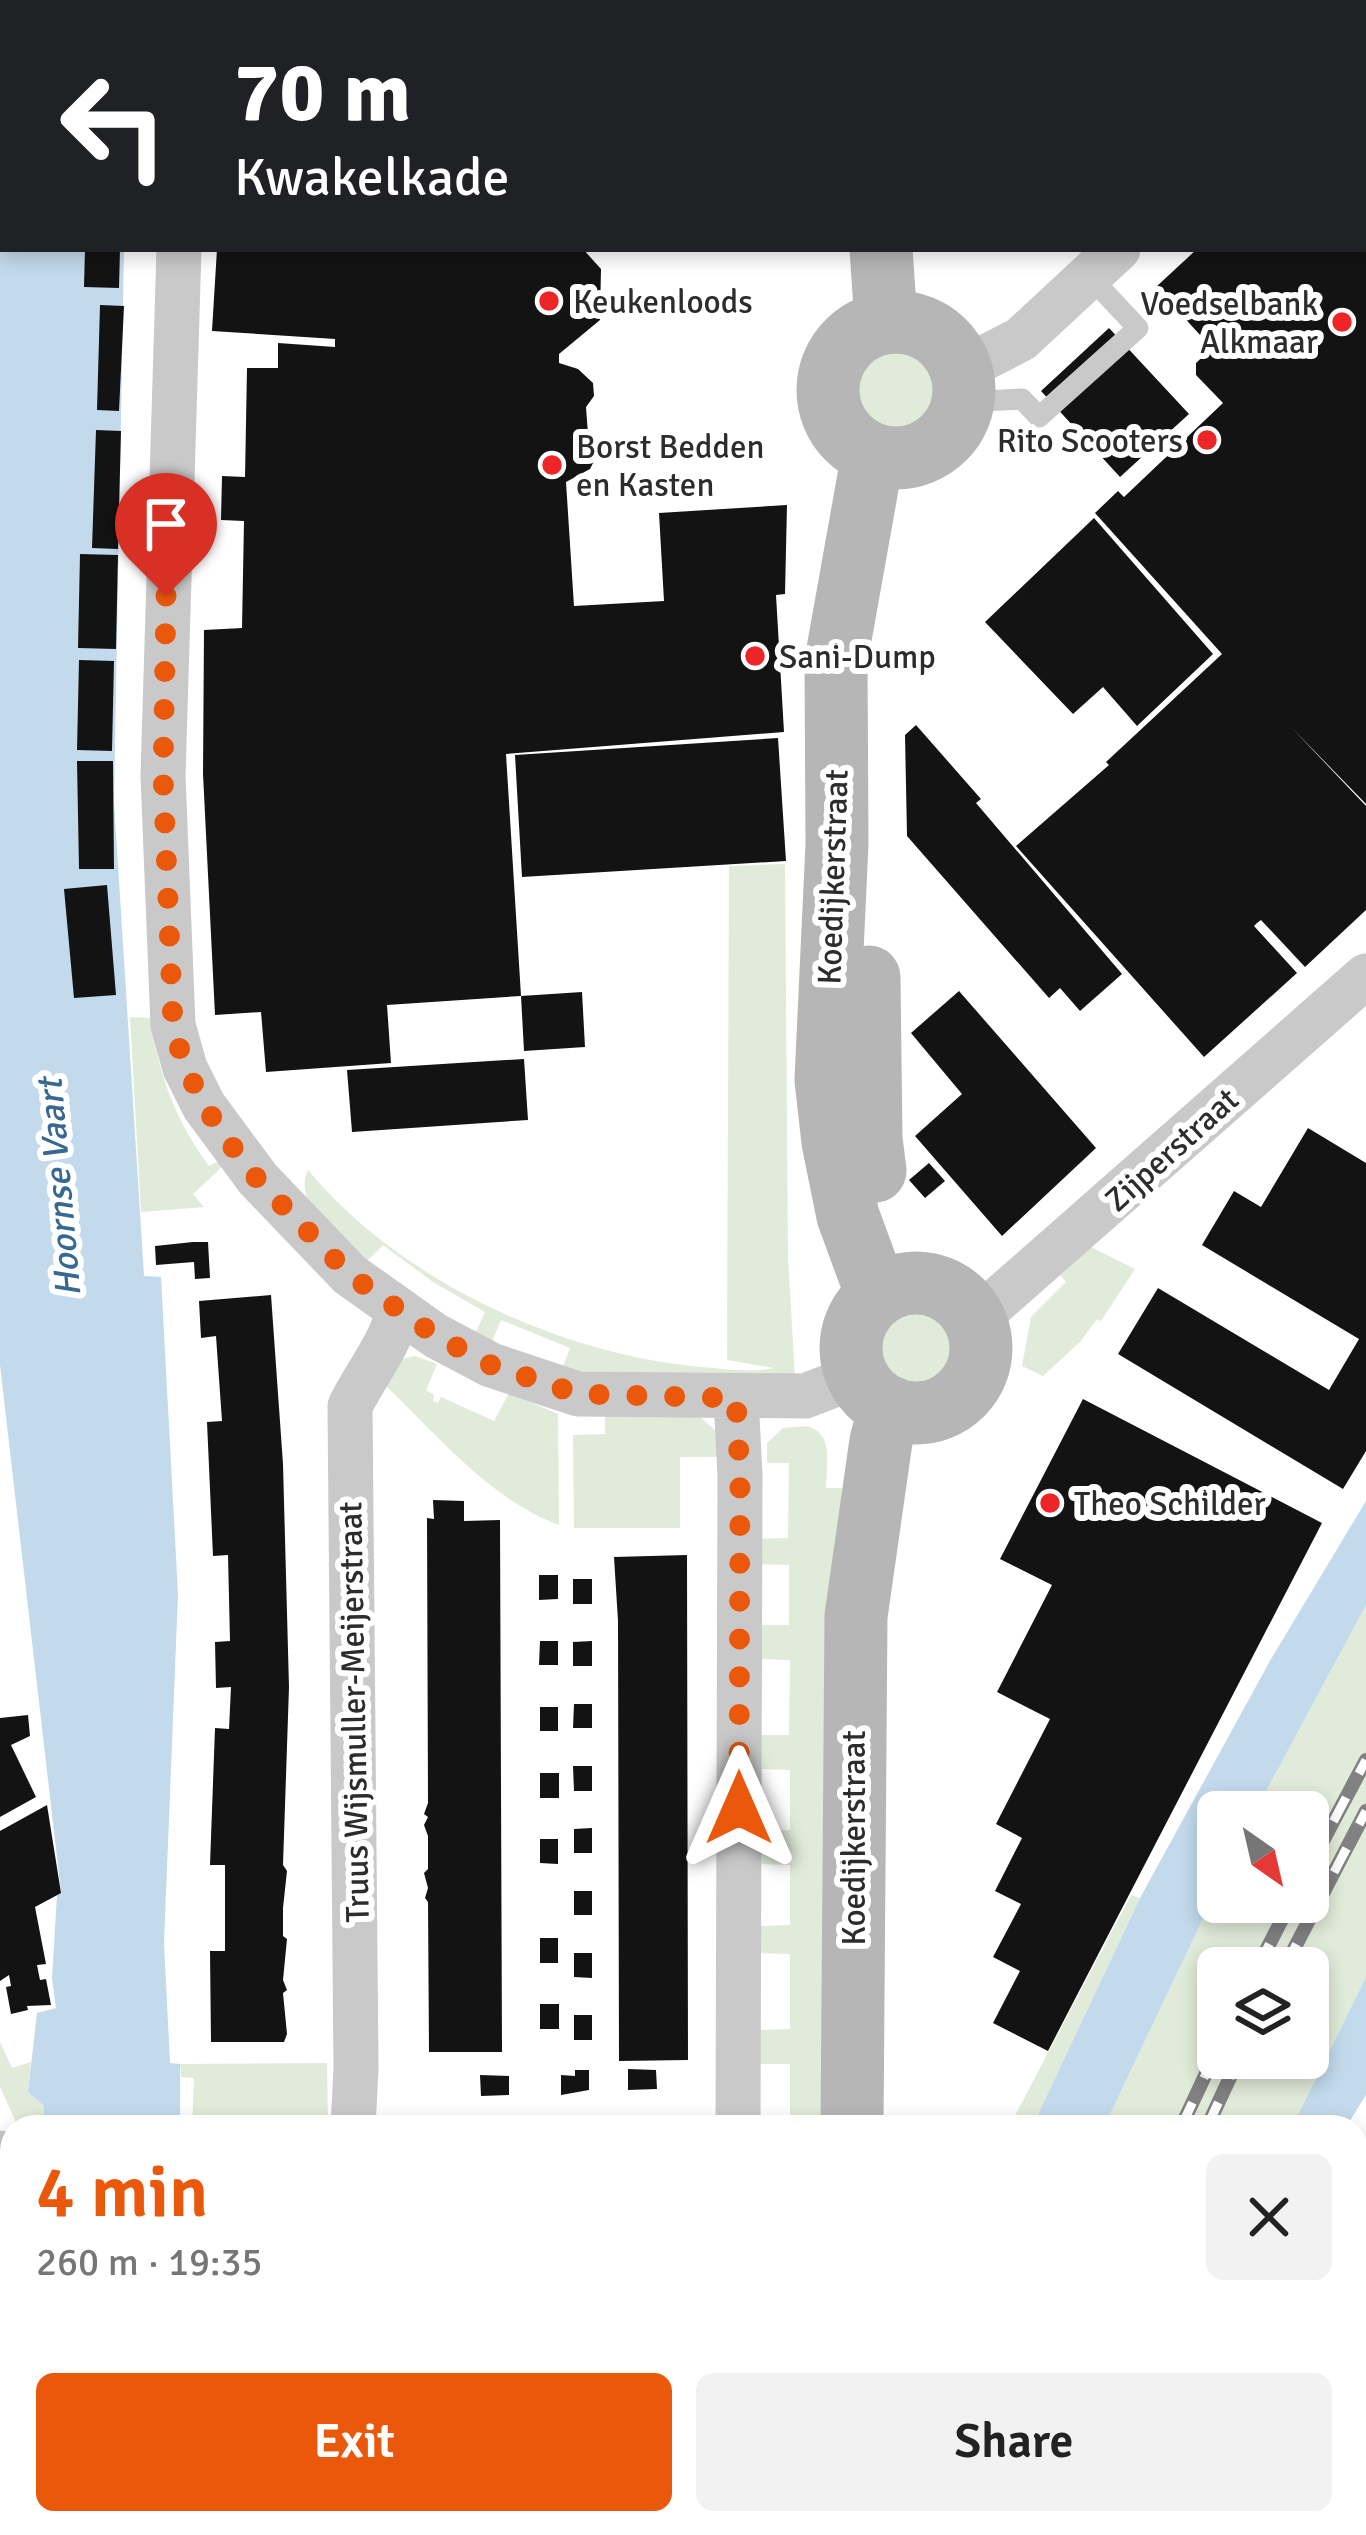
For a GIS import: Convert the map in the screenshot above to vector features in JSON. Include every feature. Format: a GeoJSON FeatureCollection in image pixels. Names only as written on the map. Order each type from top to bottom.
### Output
{"type":"FeatureCollection","features":[{"type":"Feature","properties":{"kind":"main road"},"geometry":{"type":"LineString","coordinates":[[881,252],[886,322]]}},
{"type":"Feature","properties":{"kind":"main road"},"geometry":{"type":"LineString","coordinates":[[886,322],[924,328],[940,338],[962,386],[947,435],[925,452],[888,456],[853,443],[838,427],[829,406],[833,363],[845,344],[886,322]]}},
{"type":"Feature","properties":{"kind":"main road","name":"Koedijkerstraat"},"geometry":{"type":"LineString","coordinates":[[888,456],[859,518],[836,662],[838,844],[826,1080],[848,1216],[890,1290]]}},
{"type":"Feature","properties":{"kind":"main road"},"geometry":{"type":"LineString","coordinates":[[924,1283],[945,1289],[963,1302],[975,1320],[980,1356],[966,1389],[932,1411],[886,1398],[851,1353],[862,1310],[890,1290],[924,1283]]}},
{"type":"Feature","properties":{"kind":"main road","name":"Koedijkerstraat"},"geometry":{"type":"LineString","coordinates":[[879,2115],[856,1616],[886,1398]]}},
{"type":"Feature","properties":{"kind":"street"},"geometry":{"type":"LineString","coordinates":[[179,252],[163,776],[176,1042],[204,1106],[258,1180],[350,1275],[436,1336],[491,1365],[578,1394],[886,1398]]}},
{"type":"Feature","properties":{"kind":"street"},"geometry":{"type":"LineString","coordinates":[[962,386],[1104,263]]}},
{"type":"Feature","properties":{"kind":"street","name":"Zijperstraat"},"geometry":{"type":"LineString","coordinates":[[975,1320],[1366,976]]}},
{"type":"Feature","properties":{"kind":"street","name":"Truus Wijsmuller-Meijerstraat"},"geometry":{"type":"LineString","coordinates":[[354,2115],[350,1406],[391,1339],[399,1310]]}},
{"type":"Feature","properties":{"kind":"street"},"geometry":{"type":"LineString","coordinates":[[736,1398],[740,1475],[738,2115]]}},
{"type":"Feature","properties":{"kind":"lane"},"geometry":{"type":"LineString","coordinates":[[962,386],[1022,398],[1039,416],[1138,328],[1104,263]]}},
{"type":"Feature","properties":{"kind":"green space"},"geometry":{"type":"Polygon","coordinates":[[[896,344],[928,358],[942,390],[928,422],[896,436],[864,422],[850,390],[864,358],[896,344]]]}},
{"type":"Feature","properties":{"kind":"green space"},"geometry":{"type":"Polygon","coordinates":[[[785,864],[788,1257],[795,1378],[561,1372],[570,1348],[501,1320],[491,1344],[474,1336],[485,1312],[383,1245],[364,1264],[312,1209],[306,1196],[308,1170],[388,1246],[436,1278],[539,1328],[647,1359],[729,1370],[774,1368],[727,1360],[729,866],[785,864]]]}},
{"type":"Feature","properties":{"kind":"green space"},"geometry":{"type":"Polygon","coordinates":[[[130,1017],[151,1018],[163,1077],[178,1113],[209,1166],[219,1161],[223,1166],[193,1194],[204,1207],[141,1212],[130,1017]]]}},
{"type":"Feature","properties":{"kind":"green space"},"geometry":{"type":"Polygon","coordinates":[[[1091,1247],[1135,1269],[1101,1321],[1097,1319],[1043,1376],[1022,1366],[1031,1317],[1066,1282],[1060,1275],[1091,1247]]]}},
{"type":"Feature","properties":{"kind":"green space"},"geometry":{"type":"Polygon","coordinates":[[[916,1306],[946,1318],[958,1348],[946,1378],[916,1390],[886,1378],[874,1348],[886,1318],[916,1306]]]}},
{"type":"Feature","properties":{"kind":"green space"},"geometry":{"type":"Polygon","coordinates":[[[415,1356],[437,1364],[426,1390],[434,1395],[433,1401],[438,1403],[441,1397],[494,1421],[509,1393],[558,1414],[559,1525],[485,1480],[379,1379],[398,1360],[415,1356]]]}},
{"type":"Feature","properties":{"kind":"green space"},"geometry":{"type":"Polygon","coordinates":[[[605,1415],[699,1416],[717,1432],[722,1457],[680,1457],[680,1528],[574,1528],[573,1435],[605,1434],[605,1415]]]}},
{"type":"Feature","properties":{"kind":"green space"},"geometry":{"type":"Polygon","coordinates":[[[806,1426],[821,1435],[827,1459],[826,1488],[842,1488],[823,2115],[790,2115],[790,2064],[759,2064],[759,2030],[790,2029],[790,1954],[757,1953],[759,1926],[790,1925],[790,1865],[760,1864],[758,1831],[790,1830],[790,1770],[759,1769],[760,1735],[789,1735],[790,1660],[760,1659],[760,1625],[789,1625],[789,1565],[757,1564],[758,1539],[788,1538],[789,1463],[767,1463],[767,1443],[783,1428],[806,1426]]]}},
{"type":"Feature","properties":{"kind":"green space"},"geometry":{"type":"Polygon","coordinates":[[[1366,1605],[1366,1977],[1329,2052],[1329,1947],[1197,1947],[1197,2079],[1316,2079],[1298,2115],[1110,2115],[1201,1923],[1329,1923],[1329,1791],[1266,1791],[1366,1605]]]}},
{"type":"Feature","properties":{"kind":"green space"},"geometry":{"type":"Polygon","coordinates":[[[1131,1895],[1140,1898],[1038,2115],[1015,2115],[1131,1895]]]}},
{"type":"Feature","properties":{"kind":"green space"},"geometry":{"type":"Polygon","coordinates":[[[0,2042],[12,2068],[31,2062],[28,2092],[44,2106],[44,2115],[13,2115],[0,2087],[0,2042]]]}},
{"type":"Feature","properties":{"kind":"green space"},"geometry":{"type":"Polygon","coordinates":[[[327,2063],[328,2115],[192,2115],[194,2078],[181,2077],[180,2064],[327,2063]]]}},
{"type":"Feature","properties":{"kind":"water","name":"Hoornse Vaart"},"geometry":{"type":"Polygon","coordinates":[[[0,252],[124,252],[114,802],[144,1276],[161,1277],[178,1594],[164,1943],[170,2063],[180,2064],[180,2115],[44,2115],[44,2106],[28,2092],[37,2013],[56,2008],[52,1978],[57,1895],[61,1892],[0,1365],[0,252]]]}},
{"type":"Feature","properties":{"kind":"water"},"geometry":{"type":"Polygon","coordinates":[[[1366,1501],[1366,1605],[1266,1791],[1199,1791],[1366,1501]]]}},
{"type":"Feature","properties":{"kind":"water"},"geometry":{"type":"Polygon","coordinates":[[[1197,1794],[1197,1923],[1201,1923],[1110,2115],[1038,2115],[1140,1898],[1197,1794]]]}},
{"type":"Feature","properties":{"kind":"water"},"geometry":{"type":"Polygon","coordinates":[[[1366,1977],[1366,2095],[1354,2115],[1298,2115],[1316,2079],[1329,2079],[1329,2052],[1366,1977]]]}},
{"type":"Feature","properties":{"kind":"building"},"geometry":{"type":"Polygon","coordinates":[[[85,252],[120,252],[119,288],[84,287],[85,252]]]}},
{"type":"Feature","properties":{"kind":"building"},"geometry":{"type":"Polygon","coordinates":[[[217,252],[586,252],[601,269],[600,320],[559,354],[559,363],[578,369],[593,383],[594,396],[586,407],[588,434],[599,451],[590,469],[566,482],[574,606],[664,601],[659,513],[787,505],[785,594],[776,595],[784,732],[506,754],[521,996],[387,1005],[391,1063],[266,1072],[261,1012],[215,1015],[203,774],[204,630],[242,628],[244,521],[221,520],[222,476],[245,477],[247,368],[278,368],[278,343],[335,347],[335,339],[212,331],[217,252]]]}},
{"type":"Feature","properties":{"kind":"building"},"geometry":{"type":"Polygon","coordinates":[[[1194,252],[1366,252],[1366,804],[1290,726],[1366,806],[1366,910],[1305,967],[1261,920],[1257,923],[1254,926],[1297,973],[1204,1057],[1016,846],[1109,765],[1106,762],[1222,654],[1095,513],[1118,491],[1124,497],[1223,403],[1196,375],[1196,363],[1212,348],[1156,287],[1194,252]]]}},
{"type":"Feature","properties":{"kind":"building"},"geometry":{"type":"Polygon","coordinates":[[[100,305],[124,306],[119,411],[97,410],[100,305]]]}},
{"type":"Feature","properties":{"kind":"building"},"geometry":{"type":"Polygon","coordinates":[[[1109,328],[1189,414],[1120,477],[1041,391],[1109,328]]]}},
{"type":"Feature","properties":{"kind":"building"},"geometry":{"type":"Polygon","coordinates":[[[96,430],[121,431],[118,549],[92,548],[96,430]]]}},
{"type":"Feature","properties":{"kind":"building"},"geometry":{"type":"Polygon","coordinates":[[[1094,518],[1213,654],[1137,726],[1103,687],[1073,714],[985,622],[1094,518]]]}},
{"type":"Feature","properties":{"kind":"building"},"geometry":{"type":"Polygon","coordinates":[[[80,554],[118,555],[116,649],[78,648],[80,554]]]}},
{"type":"Feature","properties":{"kind":"building"},"geometry":{"type":"Polygon","coordinates":[[[79,660],[114,661],[112,751],[77,750],[79,660]]]}},
{"type":"Feature","properties":{"kind":"building"},"geometry":{"type":"Polygon","coordinates":[[[916,725],[1122,974],[1080,1011],[1060,988],[1049,998],[907,836],[905,735],[916,725]]]}},
{"type":"Feature","properties":{"kind":"building"},"geometry":{"type":"Polygon","coordinates":[[[778,738],[786,861],[522,877],[515,755],[778,738]]]}},
{"type":"Feature","properties":{"kind":"building"},"geometry":{"type":"Polygon","coordinates":[[[77,761],[113,761],[114,869],[79,869],[77,761]]]}},
{"type":"Feature","properties":{"kind":"building"},"geometry":{"type":"Polygon","coordinates":[[[107,885],[116,995],[74,998],[64,889],[107,885]]]}},
{"type":"Feature","properties":{"kind":"building"},"geometry":{"type":"Polygon","coordinates":[[[959,991],[1096,1148],[1002,1236],[915,1136],[962,1094],[911,1033],[959,991]]]}},
{"type":"Feature","properties":{"kind":"building"},"geometry":{"type":"Polygon","coordinates":[[[582,992],[585,1047],[524,1051],[521,996],[582,992]]]}},
{"type":"Feature","properties":{"kind":"building"},"geometry":{"type":"Polygon","coordinates":[[[524,1059],[528,1120],[352,1132],[347,1070],[524,1059]]]}},
{"type":"Feature","properties":{"kind":"building"},"geometry":{"type":"Polygon","coordinates":[[[1308,1128],[1366,1163],[1366,1451],[1343,1489],[1118,1354],[1158,1288],[1329,1390],[1359,1339],[1202,1245],[1234,1191],[1261,1207],[1308,1128]]]}},
{"type":"Feature","properties":{"kind":"building"},"geometry":{"type":"Polygon","coordinates":[[[929,1163],[945,1181],[925,1198],[909,1180],[929,1163]]]}},
{"type":"Feature","properties":{"kind":"building"},"geometry":{"type":"Polygon","coordinates":[[[208,1242],[210,1278],[195,1279],[194,1262],[156,1265],[155,1246],[208,1242]]]}},
{"type":"Feature","properties":{"kind":"building"},"geometry":{"type":"Polygon","coordinates":[[[271,1295],[283,1464],[289,1687],[283,1865],[287,1871],[283,1980],[287,1990],[283,1993],[287,2034],[284,2042],[211,2042],[210,1951],[225,1951],[225,1865],[210,1865],[215,1728],[229,1729],[231,1687],[216,1688],[215,1642],[230,1641],[228,1555],[213,1556],[207,1422],[222,1421],[216,1336],[201,1338],[199,1301],[271,1295]]]}},
{"type":"Feature","properties":{"kind":"building"},"geometry":{"type":"Polygon","coordinates":[[[1083,1399],[1322,1523],[1048,2051],[993,2023],[1020,1971],[993,1957],[1021,1904],[995,1891],[1022,1838],[996,1824],[1050,1719],[997,1692],[1052,1585],[1000,1559],[1083,1399]]]}},
{"type":"Feature","properties":{"kind":"building"},"geometry":{"type":"Polygon","coordinates":[[[433,1500],[464,1501],[464,1521],[500,1520],[502,2052],[429,2052],[424,1873],[428,1869],[424,1825],[428,1817],[424,1814],[428,1803],[427,1518],[434,1519],[433,1500]]]}},
{"type":"Feature","properties":{"kind":"building"},"geometry":{"type":"Polygon","coordinates":[[[687,1555],[688,2060],[619,2061],[614,1557],[687,1555]]]}},
{"type":"Feature","properties":{"kind":"building"},"geometry":{"type":"Polygon","coordinates":[[[539,1575],[558,1575],[558,1599],[539,1600],[539,1575]]]}},
{"type":"Feature","properties":{"kind":"building"},"geometry":{"type":"Polygon","coordinates":[[[573,1579],[592,1579],[592,1604],[573,1604],[573,1579]]]}},
{"type":"Feature","properties":{"kind":"building"},"geometry":{"type":"Polygon","coordinates":[[[540,1641],[558,1641],[558,1665],[539,1665],[540,1641]]]}},
{"type":"Feature","properties":{"kind":"building"},"geometry":{"type":"Polygon","coordinates":[[[592,1641],[592,1666],[573,1666],[573,1642],[592,1641]]]}},
{"type":"Feature","properties":{"kind":"building"},"geometry":{"type":"Polygon","coordinates":[[[574,1704],[592,1704],[592,1728],[573,1728],[574,1704]]]}},
{"type":"Feature","properties":{"kind":"building"},"geometry":{"type":"Polygon","coordinates":[[[540,1707],[558,1707],[558,1731],[540,1731],[540,1707]]]}},
{"type":"Feature","properties":{"kind":"building"},"geometry":{"type":"Polygon","coordinates":[[[28,1715],[30,1736],[11,1745],[36,1797],[0,1817],[0,1718],[28,1715]]]}},
{"type":"Feature","properties":{"kind":"building"},"geometry":{"type":"Polygon","coordinates":[[[573,1766],[592,1766],[592,1791],[574,1791],[573,1766]]]}},
{"type":"Feature","properties":{"kind":"building"},"geometry":{"type":"Polygon","coordinates":[[[540,1773],[559,1773],[559,1798],[540,1798],[540,1773]]]}},
{"type":"Feature","properties":{"kind":"building"},"geometry":{"type":"Polygon","coordinates":[[[47,1805],[61,1893],[35,1907],[46,1964],[37,1965],[40,1980],[46,1979],[51,2005],[27,2006],[28,2010],[11,2014],[6,1987],[11,1986],[9,1975],[0,1981],[0,1831],[47,1805]]]}},
{"type":"Feature","properties":{"kind":"building"},"geometry":{"type":"Polygon","coordinates":[[[592,1828],[592,1853],[574,1853],[574,1829],[592,1828]]]}},
{"type":"Feature","properties":{"kind":"building"},"geometry":{"type":"Polygon","coordinates":[[[540,1839],[558,1839],[558,1864],[540,1863],[540,1839]]]}},
{"type":"Feature","properties":{"kind":"building"},"geometry":{"type":"Polygon","coordinates":[[[574,1891],[592,1891],[592,1915],[574,1915],[574,1891]]]}},
{"type":"Feature","properties":{"kind":"building"},"geometry":{"type":"Polygon","coordinates":[[[540,1938],[558,1938],[558,1963],[540,1963],[540,1938]]]}},
{"type":"Feature","properties":{"kind":"building"},"geometry":{"type":"Polygon","coordinates":[[[574,1953],[592,1953],[592,1978],[574,1977],[574,1953]]]}},
{"type":"Feature","properties":{"kind":"building"},"geometry":{"type":"Polygon","coordinates":[[[540,2004],[559,2004],[559,2029],[540,2029],[540,2004]]]}},
{"type":"Feature","properties":{"kind":"building"},"geometry":{"type":"Polygon","coordinates":[[[574,2015],[592,2015],[592,2040],[574,2040],[574,2015]]]}},
{"type":"Feature","properties":{"kind":"building"},"geometry":{"type":"Polygon","coordinates":[[[628,2069],[656,2070],[657,2089],[628,2090],[628,2069]]]}},
{"type":"Feature","properties":{"kind":"building"},"geometry":{"type":"Polygon","coordinates":[[[575,2070],[589,2070],[589,2090],[561,2095],[561,2075],[575,2076],[575,2070]]]}},
{"type":"Feature","properties":{"kind":"building"},"geometry":{"type":"Polygon","coordinates":[[[480,2075],[509,2076],[509,2095],[481,2096],[480,2075]]]}},
{"type":"Feature","properties":{"kind":"railway"},"geometry":{"type":"LineString","coordinates":[[1329,1830],[1366,1760]]}},
{"type":"Feature","properties":{"kind":"railway"},"geometry":{"type":"LineString","coordinates":[[1295,1947],[1366,1811]]}},
{"type":"Feature","properties":{"kind":"railway"},"geometry":{"type":"LineString","coordinates":[[1268,1947],[1280,1923]]}},
{"type":"Feature","properties":{"kind":"railway"},"geometry":{"type":"LineString","coordinates":[[1187,2115],[1203,2079]]}},
{"type":"Feature","properties":{"kind":"railway"},"geometry":{"type":"LineString","coordinates":[[1213,2115],[1229,2079]]}},
{"type":"Feature","properties":{"kind":"place","name":"Keukenloods"},"geometry":{"type":"Point","coordinates":[549,301]}},
{"type":"Feature","properties":{"kind":"place","name":"Voedselbank Alkmaar"},"geometry":{"type":"Point","coordinates":[1342,322]}},
{"type":"Feature","properties":{"kind":"place","name":"Rito Scooters"},"geometry":{"type":"Point","coordinates":[1207,440]}},
{"type":"Feature","properties":{"kind":"place","name":"Borst Bedden en Kasten"},"geometry":{"type":"Point","coordinates":[552,465]}},
{"type":"Feature","properties":{"kind":"place","name":"Sani-Dump"},"geometry":{"type":"Point","coordinates":[755,656]}},
{"type":"Feature","properties":{"kind":"place","name":"Theo Schilder"},"geometry":{"type":"Point","coordinates":[1050,1503]}},
{"type":"Feature","properties":{"kind":"route"},"geometry":{"type":"LineString","coordinates":[[166,596],[163,776],[170,985],[176,1042],[192,1083],[218,1128],[258,1180],[350,1275],[436,1336],[491,1365],[578,1394],[736,1398],[739,1808]]}}]}
